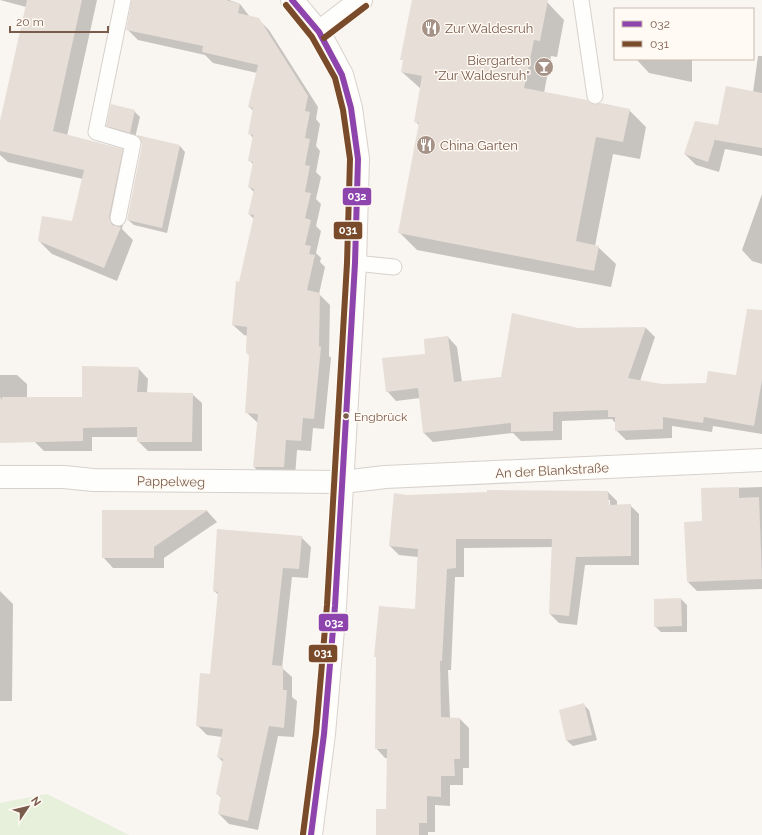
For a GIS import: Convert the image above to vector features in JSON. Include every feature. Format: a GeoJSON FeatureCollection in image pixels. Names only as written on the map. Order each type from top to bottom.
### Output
{"type":"FeatureCollection","features":[{"type":"Feature","properties":{"kind":"main road"},"geometry":{"type":"LineString","coordinates":[[292,0],[319,32],[342,75],[354,125],[358,159],[343,482],[327,707],[319,786],[311,835]]}},
{"type":"Feature","properties":{"kind":"main road"},"geometry":{"type":"LineString","coordinates":[[319,32],[361,0]]}},
{"type":"Feature","properties":{"kind":"main road","name":"An der Blankstraße"},"geometry":{"type":"LineString","coordinates":[[343,482],[385,477],[762,460]]}},
{"type":"Feature","properties":{"kind":"main road","name":"Pappelweg"},"geometry":{"type":"LineString","coordinates":[[0,477],[64,477],[93,480],[343,482]]}},
{"type":"Feature","properties":{"kind":"lane"},"geometry":{"type":"LineString","coordinates":[[118,218],[133,143],[96,132],[123,0]]}},
{"type":"Feature","properties":{"kind":"lane"},"geometry":{"type":"LineString","coordinates":[[581,0],[595,96]]}},
{"type":"Feature","properties":{"kind":"lane"},"geometry":{"type":"LineString","coordinates":[[354,263],[394,267]]}},
{"type":"Feature","properties":{"kind":"green space"},"geometry":{"type":"Polygon","coordinates":[[[47,794],[129,835],[0,835],[0,803],[47,794]]]}},
{"type":"Feature","properties":{"kind":"building"},"geometry":{"type":"Polygon","coordinates":[[[27,0],[82,0],[53,131],[123,149],[109,217],[112,225],[121,227],[104,268],[38,241],[42,216],[72,221],[84,170],[0,151],[0,121],[27,0]]]}},
{"type":"Feature","properties":{"kind":"building"},"geometry":{"type":"Polygon","coordinates":[[[132,0],[226,0],[240,4],[238,13],[259,18],[308,96],[305,111],[310,112],[305,138],[310,139],[305,165],[310,166],[305,192],[311,193],[305,218],[311,220],[305,245],[311,246],[309,254],[315,255],[307,290],[320,293],[319,346],[321,347],[314,419],[303,418],[301,441],[286,440],[284,467],[253,467],[258,414],[245,413],[249,356],[246,352],[247,327],[232,325],[236,281],[239,282],[254,215],[248,214],[254,189],[248,187],[253,162],[248,161],[253,135],[248,134],[253,108],[248,107],[258,65],[202,52],[203,46],[126,30],[132,0]]]}},
{"type":"Feature","properties":{"kind":"building"},"geometry":{"type":"Polygon","coordinates":[[[412,0],[548,0],[540,41],[534,40],[524,88],[587,100],[592,104],[601,103],[630,109],[623,142],[596,137],[576,241],[599,246],[594,271],[398,233],[419,123],[414,122],[422,76],[401,72],[403,60],[400,60],[412,0]]]}},
{"type":"Feature","properties":{"kind":"building"},"geometry":{"type":"Polygon","coordinates":[[[726,86],[762,93],[762,148],[715,140],[716,136],[708,162],[684,154],[695,121],[718,125],[726,86]]]}},
{"type":"Feature","properties":{"kind":"building"},"geometry":{"type":"Polygon","coordinates":[[[111,104],[135,110],[130,133],[106,126],[111,104]]]}},
{"type":"Feature","properties":{"kind":"building"},"geometry":{"type":"Polygon","coordinates":[[[137,135],[180,145],[162,228],[127,220],[142,145],[141,140],[137,135]]]}},
{"type":"Feature","properties":{"kind":"building"},"geometry":{"type":"Polygon","coordinates":[[[747,309],[762,310],[762,380],[754,426],[704,417],[703,423],[663,417],[663,429],[615,431],[615,417],[608,417],[608,410],[553,412],[553,431],[511,432],[511,423],[423,433],[418,388],[386,392],[382,358],[425,354],[424,339],[448,336],[454,382],[501,377],[512,313],[578,328],[646,327],[628,378],[662,384],[706,383],[708,371],[736,375],[747,309]]]}},
{"type":"Feature","properties":{"kind":"building"},"geometry":{"type":"Polygon","coordinates":[[[82,366],[137,367],[139,368],[137,392],[193,393],[192,442],[137,442],[137,427],[83,428],[83,441],[0,443],[0,397],[2,400],[2,397],[82,397],[82,366]]]}},
{"type":"Feature","properties":{"kind":"building"},"geometry":{"type":"Polygon","coordinates":[[[739,487],[739,498],[759,497],[762,579],[687,582],[684,522],[702,521],[701,488],[739,487]]]}},
{"type":"Feature","properties":{"kind":"building"},"geometry":{"type":"Polygon","coordinates":[[[487,490],[608,491],[609,505],[631,504],[631,556],[576,557],[569,616],[549,614],[552,539],[456,539],[456,568],[447,569],[442,661],[440,661],[441,717],[460,718],[460,759],[454,759],[455,776],[441,776],[441,797],[427,796],[427,823],[419,823],[419,835],[376,835],[376,809],[386,809],[387,749],[375,749],[376,657],[374,657],[379,606],[415,609],[418,549],[389,546],[394,493],[407,495],[487,492],[487,490]]]}},
{"type":"Feature","properties":{"kind":"building"},"geometry":{"type":"Polygon","coordinates":[[[102,510],[208,510],[154,547],[154,558],[102,558],[102,510]]]}},
{"type":"Feature","properties":{"kind":"building"},"geometry":{"type":"Polygon","coordinates":[[[217,529],[302,536],[299,569],[283,568],[272,665],[283,666],[283,690],[287,690],[284,728],[269,726],[248,821],[218,814],[221,796],[216,794],[223,759],[217,757],[223,729],[196,726],[200,673],[210,674],[218,592],[213,591],[217,529]]]}},
{"type":"Feature","properties":{"kind":"building"},"geometry":{"type":"Polygon","coordinates":[[[681,598],[682,626],[654,627],[654,599],[681,598]]]}},
{"type":"Feature","properties":{"kind":"building"},"geometry":{"type":"Polygon","coordinates":[[[584,703],[592,735],[566,741],[559,710],[584,703]]]}},
{"type":"Feature","properties":{"kind":"transit line","name":"032"},"geometry":{"type":"LineString","coordinates":[[292,0],[319,32],[342,75],[351,108],[358,159],[355,263],[335,606],[324,734],[311,835]]}},
{"type":"Feature","properties":{"kind":"transit line","name":"031"},"geometry":{"type":"LineString","coordinates":[[286,5],[312,37],[335,78],[343,110],[350,159],[347,263],[327,605],[316,733],[303,834]]}},
{"type":"Feature","properties":{"kind":"transit line","name":"031"},"geometry":{"type":"LineString","coordinates":[[324,38],[366,6]]}},
{"type":"Feature","properties":{"kind":"place","name":"Zur Waldesruh"},"geometry":{"type":"Point","coordinates":[431,28]}},
{"type":"Feature","properties":{"kind":"place","name":"Biergarten \"Zur Waldesruh\""},"geometry":{"type":"Point","coordinates":[544,67]}},
{"type":"Feature","properties":{"kind":"place","name":"China Garten"},"geometry":{"type":"Point","coordinates":[426,145]}},
{"type":"Feature","properties":{"kind":"place","name":"Engbrück"},"geometry":{"type":"Point","coordinates":[346,416]}}]}
